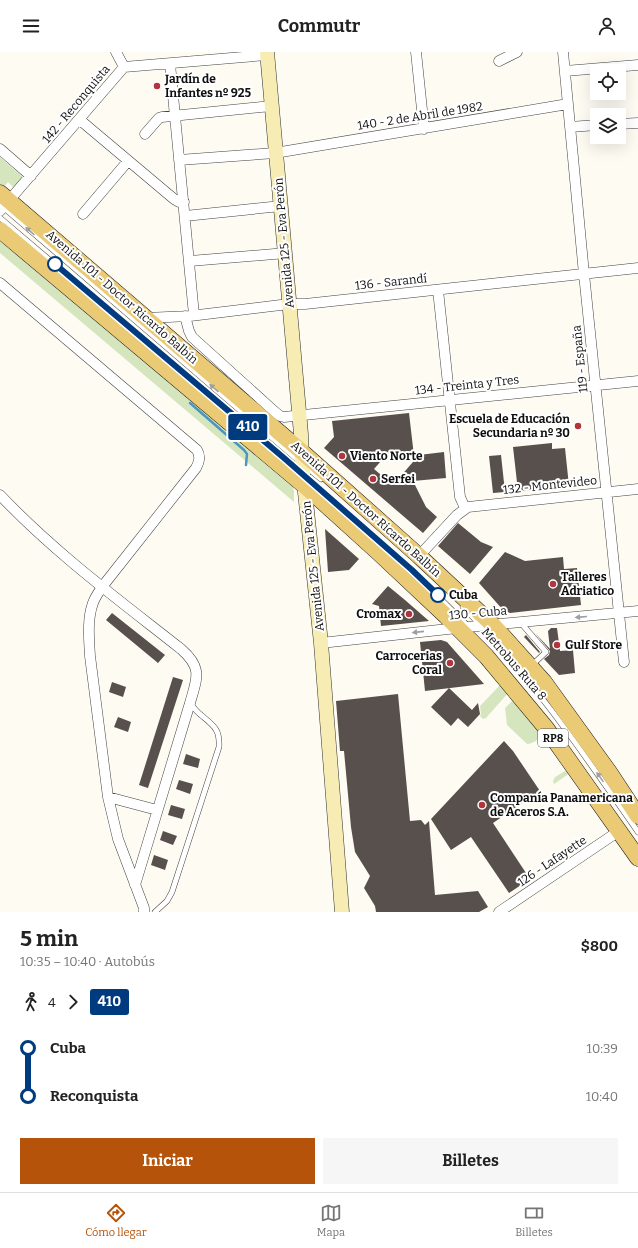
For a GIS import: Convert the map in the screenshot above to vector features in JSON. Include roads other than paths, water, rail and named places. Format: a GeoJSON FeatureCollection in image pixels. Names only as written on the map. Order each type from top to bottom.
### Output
{"type":"FeatureCollection","features":[{"type":"Feature","properties":{"kind":"main road","name":"Avenida 125 - Eva Perón"},"geometry":{"type":"LineString","coordinates":[[267,53],[275,153],[286,253],[289,304],[304,471],[321,643],[342,912]]}},
{"type":"Feature","properties":{"kind":"main road","name":"Avenida 101 - Doctor Ricardo Balbín"},"geometry":{"type":"LineString","coordinates":[[3,203],[146,318],[304,471],[379,553],[474,628],[530,667],[544,682],[609,772],[638,816]]}},
{"type":"Feature","properties":{"kind":"main road","name":"Avenida 101 - Doctor Ricardo Balbín"},"geometry":{"type":"LineString","coordinates":[[0,230],[304,471],[419,556],[474,628],[506,679],[546,728],[638,858]]}},
{"type":"Feature","properties":{"kind":"street"},"geometry":{"type":"LineString","coordinates":[[116,52],[124,67]]}},
{"type":"Feature","properties":{"kind":"street"},"geometry":{"type":"LineString","coordinates":[[416,52],[424,129]]}},
{"type":"Feature","properties":{"kind":"street"},"geometry":{"type":"LineString","coordinates":[[499,61],[517,52]]}},
{"type":"Feature","properties":{"kind":"street","name":"119 - España"},"geometry":{"type":"LineString","coordinates":[[563,52],[595,385],[624,662]]}},
{"type":"Feature","properties":{"kind":"street","name":"142 - Reconquista"},"geometry":{"type":"LineString","coordinates":[[3,203],[31,176],[124,67],[170,64],[209,56],[267,53]]}},
{"type":"Feature","properties":{"kind":"street","name":"134 - Treinta y Tres"},"geometry":{"type":"LineString","coordinates":[[170,64],[190,261],[189,331],[192,337],[280,416],[284,417],[638,381]]}},
{"type":"Feature","properties":{"kind":"street"},"geometry":{"type":"LineString","coordinates":[[565,71],[638,65]]}},
{"type":"Feature","properties":{"kind":"street","name":"140 - 2 de Abril de 1982"},"geometry":{"type":"LineString","coordinates":[[179,160],[275,153],[568,104]]}},
{"type":"Feature","properties":{"kind":"street"},"geometry":{"type":"LineString","coordinates":[[146,134],[159,118],[175,114],[271,106]]}},
{"type":"Feature","properties":{"kind":"street"},"geometry":{"type":"LineString","coordinates":[[80,120],[179,202],[184,202]]}},
{"type":"Feature","properties":{"kind":"street"},"geometry":{"type":"LineString","coordinates":[[626,124],[638,123]]}},
{"type":"Feature","properties":{"kind":"street"},"geometry":{"type":"LineString","coordinates":[[570,127],[590,126]]}},
{"type":"Feature","properties":{"kind":"street"},"geometry":{"type":"LineString","coordinates":[[0,149],[31,176]]}},
{"type":"Feature","properties":{"kind":"street"},"geometry":{"type":"LineString","coordinates":[[83,214],[128,161]]}},
{"type":"Feature","properties":{"kind":"street"},"geometry":{"type":"LineString","coordinates":[[185,216],[281,206]]}},
{"type":"Feature","properties":{"kind":"street"},"geometry":{"type":"LineString","coordinates":[[190,261],[286,253]]}},
{"type":"Feature","properties":{"kind":"street","name":"136 - Sarandí"},"geometry":{"type":"LineString","coordinates":[[146,318],[190,316],[289,304],[305,304],[638,268]]}},
{"type":"Feature","properties":{"kind":"street"},"geometry":{"type":"LineString","coordinates":[[0,283],[199,453],[200,461],[196,468],[102,587],[93,603],[91,610],[89,634],[90,656],[108,797],[118,839],[135,885],[147,911]]}},
{"type":"Feature","properties":{"kind":"street"},"geometry":{"type":"LineString","coordinates":[[419,556],[465,508],[460,497],[438,290]]}},
{"type":"Feature","properties":{"kind":"street","name":"132 - Montevideo"},"geometry":{"type":"LineString","coordinates":[[465,508],[638,489]]}},
{"type":"Feature","properties":{"kind":"street"},"geometry":{"type":"LineString","coordinates":[[0,495],[35,530],[102,587],[181,649],[192,660],[196,671],[196,680],[190,703],[135,885]]}},
{"type":"Feature","properties":{"kind":"street","name":"130 - Cuba"},"geometry":{"type":"LineString","coordinates":[[321,643],[638,611]]}},
{"type":"Feature","properties":{"kind":"street"},"geometry":{"type":"LineString","coordinates":[[108,797],[157,810]]}},
{"type":"Feature","properties":{"kind":"street","name":"126 - Lafayette"},"geometry":{"type":"LineString","coordinates":[[499,912],[619,831]]}},
{"type":"Feature","properties":{"kind":"lane"},"geometry":{"type":"LineString","coordinates":[[3,203],[304,471]]}},
{"type":"Feature","properties":{"kind":"lane"},"geometry":{"type":"LineString","coordinates":[[0,218],[304,471],[323,480]]}},
{"type":"Feature","properties":{"kind":"lane","name":"Metrobus Ruta 8"},"geometry":{"type":"LineString","coordinates":[[343,510],[412,570],[454,611],[474,628],[498,645],[552,709],[638,832]]}},
{"type":"Feature","properties":{"kind":"lane"},"geometry":{"type":"LineString","coordinates":[[376,526],[403,550]]}},
{"type":"Feature","properties":{"kind":"lane","name":"Metrobus Ruta 8"},"geometry":{"type":"LineString","coordinates":[[461,605],[474,628]]}},
{"type":"Feature","properties":{"kind":"lane"},"geometry":{"type":"LineString","coordinates":[[520,622],[546,652],[530,667]]}},
{"type":"Feature","properties":{"kind":"lane","name":"Metrobus Ruta 8"},"geometry":{"type":"LineString","coordinates":[[490,652],[495,657]]}},
{"type":"Feature","properties":{"kind":"lane"},"geometry":{"type":"LineString","coordinates":[[155,912],[166,901],[172,892],[219,747],[219,738],[216,728],[197,712],[190,703]]}},
{"type":"Feature","properties":{"kind":"lane"},"geometry":{"type":"LineString","coordinates":[[584,772],[638,850]]}},
{"type":"Feature","properties":{"kind":"lane"},"geometry":{"type":"LineString","coordinates":[[609,772],[638,822]]}},
{"type":"Feature","properties":{"kind":"waterway"},"geometry":{"type":"LineString","coordinates":[[190,403],[244,450],[247,454],[246,465]]}},
{"type":"Feature","properties":{"kind":"place","name":"Jardín de Infantes nº 925"},"geometry":{"type":"Point","coordinates":[157,86]}},
{"type":"Feature","properties":{"kind":"place","name":"Escuela de Educación Secundaria nº 30"},"geometry":{"type":"Point","coordinates":[578,426]}},
{"type":"Feature","properties":{"kind":"place","name":"Viento Norte"},"geometry":{"type":"Point","coordinates":[342,456]}},
{"type":"Feature","properties":{"kind":"place","name":"Serfei"},"geometry":{"type":"Point","coordinates":[373,479]}},
{"type":"Feature","properties":{"kind":"place","name":"Talleres Adriatico"},"geometry":{"type":"Point","coordinates":[553,584]}},
{"type":"Feature","properties":{"kind":"place","name":"Cuba"},"geometry":{"type":"Point","coordinates":[438,595]}},
{"type":"Feature","properties":{"kind":"place","name":"Cromax"},"geometry":{"type":"Point","coordinates":[409,614]}},
{"type":"Feature","properties":{"kind":"place","name":"Gulf Store"},"geometry":{"type":"Point","coordinates":[557,645]}},
{"type":"Feature","properties":{"kind":"place","name":"Carrocerias Coral"},"geometry":{"type":"Point","coordinates":[450,663]}},
{"type":"Feature","properties":{"kind":"place","name":"Companía Panamericana de Aceros S.A."},"geometry":{"type":"Point","coordinates":[482,805]}}]}
